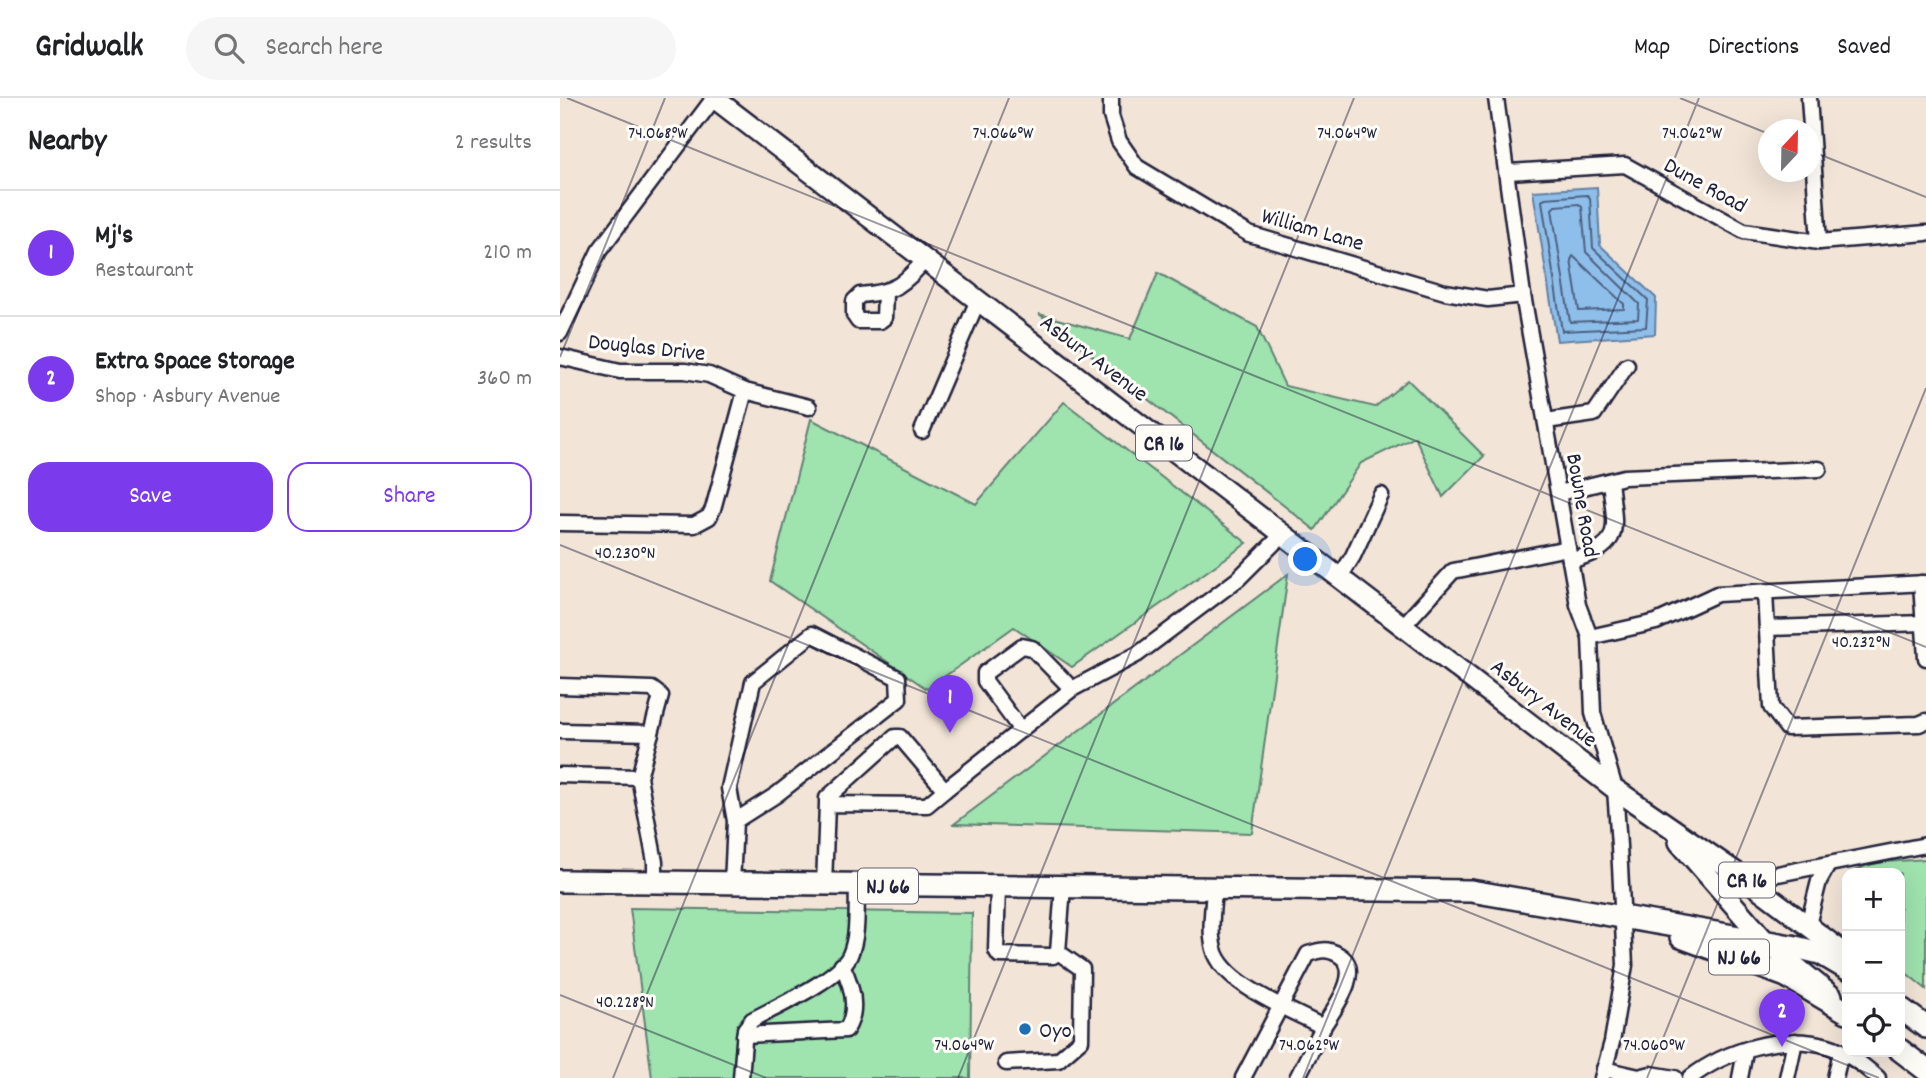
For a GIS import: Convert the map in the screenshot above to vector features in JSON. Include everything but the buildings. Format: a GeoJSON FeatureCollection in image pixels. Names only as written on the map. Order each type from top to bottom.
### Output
{"type":"FeatureCollection","features":[{"type":"Feature","properties":{"kind":"highway","name":"NJ 66"},"geometry":{"type":"LineString","coordinates":[[560,881],[1471,891],[1622,918]]}},
{"type":"Feature","properties":{"kind":"highway","name":"Asbury Avenue"},"geometry":{"type":"LineString","coordinates":[[1622,918],[1820,953],[1842,966]]}},
{"type":"Feature","properties":{"kind":"highway","name":"Asbury Avenue"},"geometry":{"type":"LineString","coordinates":[[1622,918],[1786,976],[1842,1007]]}},
{"type":"Feature","properties":{"kind":"highway"},"geometry":{"type":"LineString","coordinates":[[1905,1054],[1926,1070]]}},
{"type":"Feature","properties":{"kind":"main road","name":"Asbury Avenue"},"geometry":{"type":"LineString","coordinates":[[714,98],[1615,789],[1748,880],[1842,951]]}},
{"type":"Feature","properties":{"kind":"main road","name":"Asbury Avenue"},"geometry":{"type":"LineString","coordinates":[[1644,810],[1679,842],[1766,942],[1842,1006]]}},
{"type":"Feature","properties":{"kind":"street"},"geometry":{"type":"LineString","coordinates":[[560,333],[599,251],[714,98]]}},
{"type":"Feature","properties":{"kind":"street","name":"William Lane"},"geometry":{"type":"LineString","coordinates":[[1111,98],[1114,128],[1119,141],[1137,167],[1249,234],[1444,292],[1488,299],[1523,295]]}},
{"type":"Feature","properties":{"kind":"street","name":"Bowne Road"},"geometry":{"type":"LineString","coordinates":[[1496,98],[1523,295],[1578,605],[1590,637],[1593,713],[1615,789],[1625,965],[1603,1074]]}},
{"type":"Feature","properties":{"kind":"street"},"geometry":{"type":"LineString","coordinates":[[1809,98],[1819,242]]}},
{"type":"Feature","properties":{"kind":"street","name":"Dune Road"},"geometry":{"type":"LineString","coordinates":[[1508,172],[1625,165],[1744,231],[1819,242],[1926,233]]}},
{"type":"Feature","properties":{"kind":"street"},"geometry":{"type":"LineString","coordinates":[[885,293],[902,286],[925,260]]}},
{"type":"Feature","properties":{"kind":"street"},"geometry":{"type":"LineString","coordinates":[[922,431],[978,300]]}},
{"type":"Feature","properties":{"kind":"street","name":"Douglas Drive"},"geometry":{"type":"LineString","coordinates":[[560,357],[620,371],[692,371],[720,379],[745,391],[808,407]]}},
{"type":"Feature","properties":{"kind":"street"},"geometry":{"type":"LineString","coordinates":[[1546,421],[1594,414],[1627,365]]}},
{"type":"Feature","properties":{"kind":"street"},"geometry":{"type":"LineString","coordinates":[[560,523],[694,525],[702,522],[713,509],[745,391]]}},
{"type":"Feature","properties":{"kind":"street"},"geometry":{"type":"LineString","coordinates":[[1559,493],[1624,477],[1819,469]]}},
{"type":"Feature","properties":{"kind":"street"},"geometry":{"type":"LineString","coordinates":[[1403,626],[1453,571],[1569,554],[1593,554],[1608,545],[1615,529],[1610,481]]}},
{"type":"Feature","properties":{"kind":"street"},"geometry":{"type":"LineString","coordinates":[[1340,578],[1381,495]]}},
{"type":"Feature","properties":{"kind":"street"},"geometry":{"type":"LineString","coordinates":[[827,804],[927,805],[1072,689],[1138,654],[1238,579],[1283,534]]}},
{"type":"Feature","properties":{"kind":"street"},"geometry":{"type":"LineString","coordinates":[[1590,637],[1656,622],[1717,594],[1923,583],[1926,658]]}},
{"type":"Feature","properties":{"kind":"street"},"geometry":{"type":"LineString","coordinates":[[1765,592],[1771,707],[1787,728],[1919,724],[1926,721]]}},
{"type":"Feature","properties":{"kind":"street"},"geometry":{"type":"LineString","coordinates":[[1767,628],[1924,623]]}},
{"type":"Feature","properties":{"kind":"street"},"geometry":{"type":"LineString","coordinates":[[732,884],[735,821],[729,788],[753,682],[812,634],[898,678],[899,699],[776,795],[735,821]]}},
{"type":"Feature","properties":{"kind":"street"},"geometry":{"type":"LineString","coordinates":[[1021,730],[985,681],[985,673],[1022,646],[1032,648],[1072,689]]}},
{"type":"Feature","properties":{"kind":"street"},"geometry":{"type":"LineString","coordinates":[[560,686],[652,689],[661,696],[639,777],[655,862],[655,882]]}},
{"type":"Feature","properties":{"kind":"street"},"geometry":{"type":"LineString","coordinates":[[560,731],[651,733]]}},
{"type":"Feature","properties":{"kind":"street"},"geometry":{"type":"LineString","coordinates":[[824,885],[827,804],[830,793],[895,737],[900,737],[944,790]]}},
{"type":"Feature","properties":{"kind":"street"},"geometry":{"type":"LineString","coordinates":[[560,775],[639,777]]}},
{"type":"Feature","properties":{"kind":"street"},"geometry":{"type":"LineString","coordinates":[[1748,880],[1926,845]]}},
{"type":"Feature","properties":{"kind":"street"},"geometry":{"type":"LineString","coordinates":[[1820,934],[1809,921],[1819,881],[1828,865]]}},
{"type":"Feature","properties":{"kind":"street"},"geometry":{"type":"LineString","coordinates":[[740,1078],[744,1035],[752,1020],[842,965],[849,956],[856,932],[857,885]]}},
{"type":"Feature","properties":{"kind":"street"},"geometry":{"type":"LineString","coordinates":[[998,887],[996,950],[999,954],[1053,956],[1058,952],[1063,887]]}},
{"type":"Feature","properties":{"kind":"street"},"geometry":{"type":"LineString","coordinates":[[1214,889],[1212,939],[1219,963],[1236,980],[1324,1027]]}},
{"type":"Feature","properties":{"kind":"street"},"geometry":{"type":"LineString","coordinates":[[1243,1078],[1308,954],[1329,950],[1344,958],[1349,969],[1349,980],[1297,1078]]}},
{"type":"Feature","properties":{"kind":"street"},"geometry":{"type":"LineString","coordinates":[[1006,1063],[1058,1060],[1081,1040],[1082,969],[1058,952]]}},
{"type":"Feature","properties":{"kind":"street"},"geometry":{"type":"LineString","coordinates":[[744,1035],[846,1030],[851,1022],[853,1001],[850,981],[842,965]]}},
{"type":"Feature","properties":{"kind":"street"},"geometry":{"type":"LineString","coordinates":[[1787,1078],[1795,1041]]}},
{"type":"Feature","properties":{"kind":"street"},"geometry":{"type":"LineString","coordinates":[[1695,1076],[1729,1055],[1795,1041],[1830,1046],[1876,1077]]}},
{"type":"Feature","properties":{"kind":"street"},"geometry":{"type":"LineString","coordinates":[[1740,1078],[1745,1052]]}},
{"type":"Feature","properties":{"kind":"street"},"geometry":{"type":"LineString","coordinates":[[1835,1078],[1841,1052]]}},
{"type":"Feature","properties":{"kind":"street"},"geometry":{"type":"LineString","coordinates":[[1603,1074],[1640,1077],[1651,1074],[1675,1078]]}},
{"type":"Feature","properties":{"kind":"green space"},"geometry":{"type":"Polygon","coordinates":[[[1158,273],[1257,327],[1285,386],[1375,407],[1408,380],[1484,456],[1443,497],[1415,437],[1361,463],[1315,530],[1039,314],[1130,339],[1158,273]]]}},
{"type":"Feature","properties":{"kind":"green space"},"geometry":{"type":"Polygon","coordinates":[[[1064,402],[1247,543],[1072,667],[1014,627],[927,689],[770,581],[811,419],[976,504],[1064,402]]]}},
{"type":"Feature","properties":{"kind":"green space"},"geometry":{"type":"Polygon","coordinates":[[[1288,574],[1252,833],[954,824],[1288,574]]]}},
{"type":"Feature","properties":{"kind":"green space"},"geometry":{"type":"Polygon","coordinates":[[[1926,859],[1926,989],[1905,972],[1905,868],[1861,868],[1872,863],[1926,859]]]}},
{"type":"Feature","properties":{"kind":"green space"},"geometry":{"type":"Polygon","coordinates":[[[630,908],[972,913],[970,1078],[652,1078],[630,908]]]}},
{"type":"Feature","properties":{"kind":"water"},"geometry":{"type":"Polygon","coordinates":[[[1597,187],[1600,245],[1656,298],[1655,334],[1557,341],[1533,191],[1597,187]]]}},
{"type":"Feature","properties":{"kind":"place","name":"Mj's"},"geometry":{"type":"Point","coordinates":[950,733]}},
{"type":"Feature","properties":{"kind":"place","name":"Oyo"},"geometry":{"type":"Point","coordinates":[1025,1029]}},
{"type":"Feature","properties":{"kind":"place","name":"Extra Space Storage"},"geometry":{"type":"Point","coordinates":[1782,1047]}}]}
